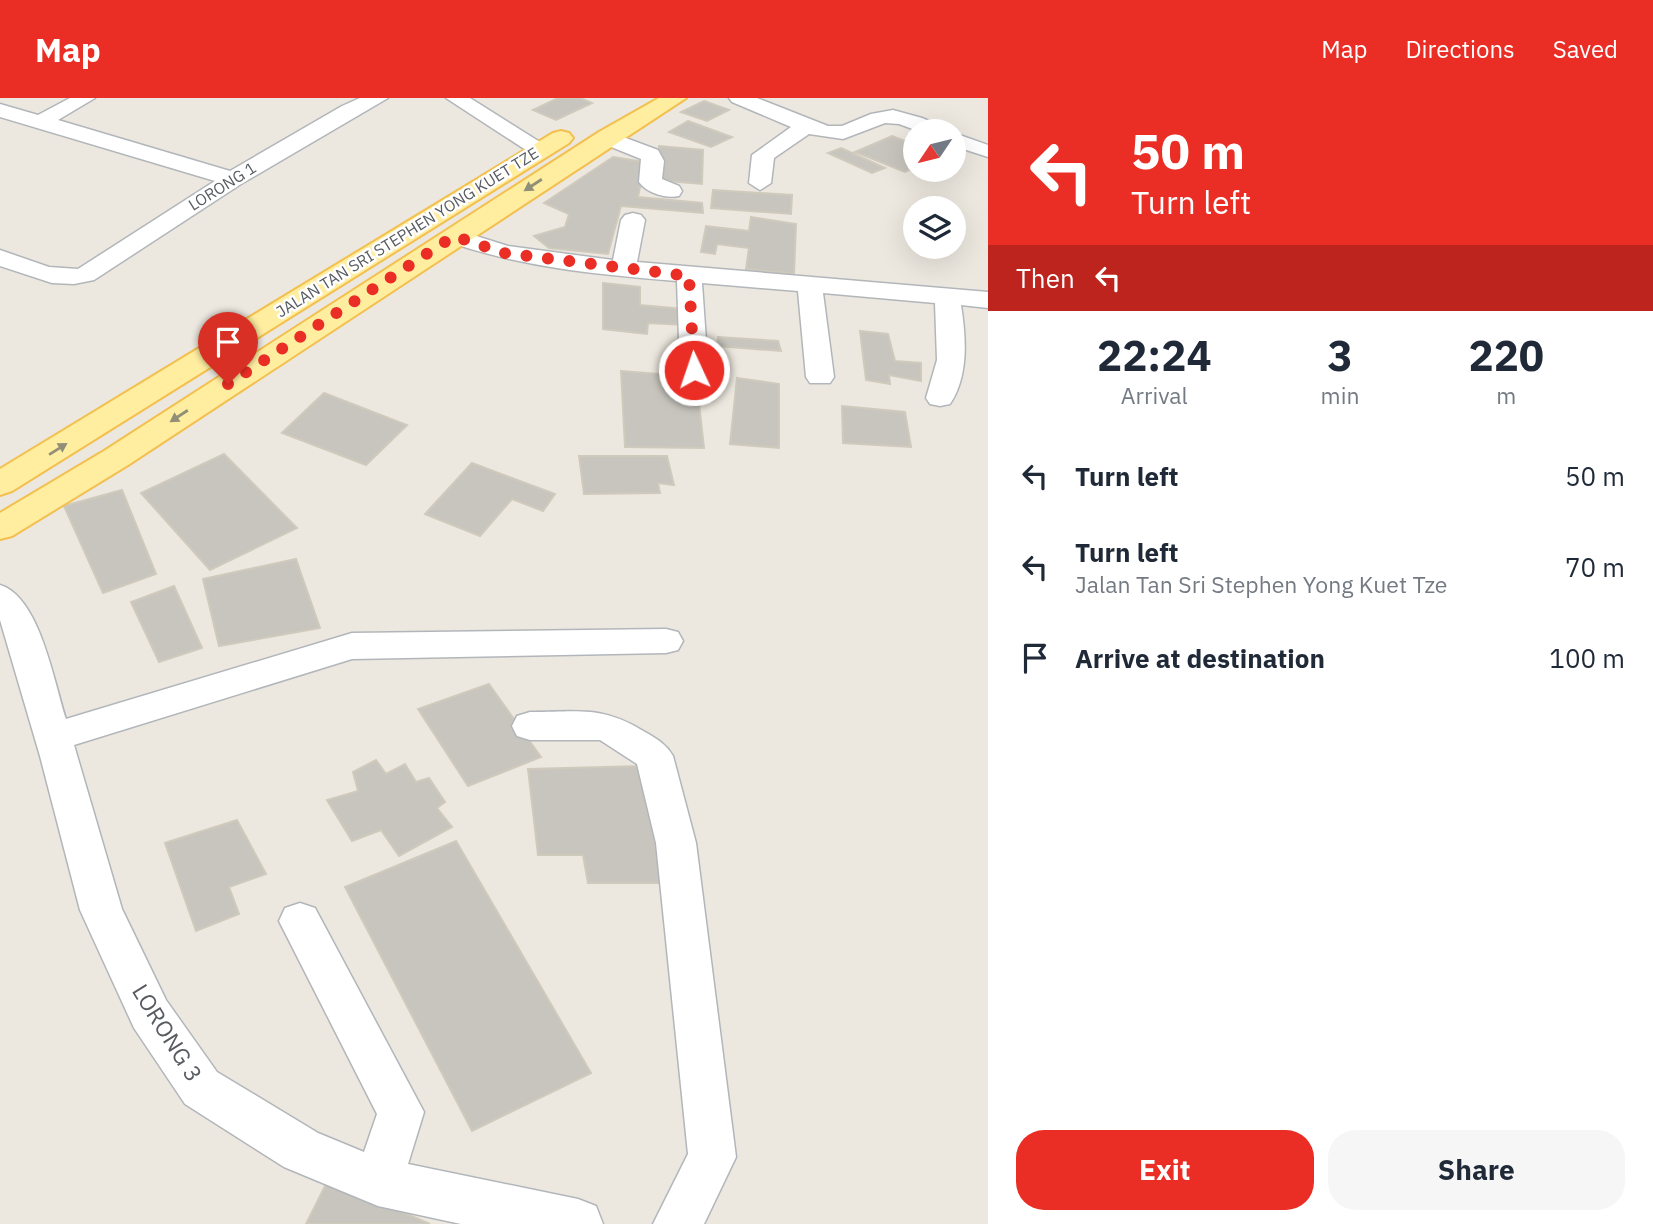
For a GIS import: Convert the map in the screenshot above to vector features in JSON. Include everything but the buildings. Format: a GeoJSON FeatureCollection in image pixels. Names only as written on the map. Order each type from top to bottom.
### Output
{"type":"FeatureCollection","features":[{"type":"Feature","properties":{"kind":"main road","name":"JALAN TAN SRI STEPHEN YONG KUET TZE"},"geometry":{"type":"LineString","coordinates":[[0,484],[541,149],[639,98]]}},
{"type":"Feature","properties":{"kind":"main road","name":"JALAN TAN SRI STEPHEN YONG KUET TZE"},"geometry":{"type":"LineString","coordinates":[[0,528],[127,450],[598,143],[675,98]]}},
{"type":"Feature","properties":{"kind":"main road"},"geometry":{"type":"LineString","coordinates":[[541,149],[569,152],[598,143]]}},
{"type":"Feature","properties":{"kind":"street"},"geometry":{"type":"LineString","coordinates":[[39,122],[85,98]]}},
{"type":"Feature","properties":{"kind":"street","name":"LORONG 1"},"geometry":{"type":"LineString","coordinates":[[0,257],[48,275],[69,279],[85,275],[233,178],[349,110],[378,98]]}},
{"type":"Feature","properties":{"kind":"street"},"geometry":{"type":"LineString","coordinates":[[456,98],[541,149]]}},
{"type":"Feature","properties":{"kind":"street"},"geometry":{"type":"LineString","coordinates":[[739,98],[808,125],[838,133],[890,117],[906,119]]}},
{"type":"Feature","properties":{"kind":"street"},"geometry":{"type":"LineString","coordinates":[[0,110],[233,178]]}},
{"type":"Feature","properties":{"kind":"street"},"geometry":{"type":"LineString","coordinates":[[760,183],[763,155],[808,125]]}},
{"type":"Feature","properties":{"kind":"street"},"geometry":{"type":"LineString","coordinates":[[598,143],[650,155],[653,161],[650,182],[671,191]]}},
{"type":"Feature","properties":{"kind":"street"},"geometry":{"type":"LineString","coordinates":[[966,144],[985,151]]}},
{"type":"Feature","properties":{"kind":"street"},"geometry":{"type":"LineString","coordinates":[[623,270],[633,220]]}},
{"type":"Feature","properties":{"kind":"street"},"geometry":{"type":"LineString","coordinates":[[454,236],[504,253],[623,270],[988,300]]}},
{"type":"Feature","properties":{"kind":"street"},"geometry":{"type":"LineString","coordinates":[[689,276],[694,370]]}},
{"type":"Feature","properties":{"kind":"street"},"geometry":{"type":"LineString","coordinates":[[810,286],[820,377]]}},
{"type":"Feature","properties":{"kind":"street"},"geometry":{"type":"LineString","coordinates":[[940,398],[949,379],[952,346],[947,297]]}},
{"type":"Feature","properties":{"kind":"street","name":"LORONG 3"},"geometry":{"type":"LineString","coordinates":[[0,597],[17,618],[54,737],[101,910],[150,1014],[201,1088],[301,1150],[378,1182],[578,1224]]}},
{"type":"Feature","properties":{"kind":"street"},"geometry":{"type":"LineString","coordinates":[[54,737],[352,646],[666,641]]}},
{"type":"Feature","properties":{"kind":"street"},"geometry":{"type":"LineString","coordinates":[[530,726],[607,726],[654,756],[676,843],[712,1157],[678,1224]]}},
{"type":"Feature","properties":{"kind":"street"},"geometry":{"type":"LineString","coordinates":[[300,921],[401,1111],[378,1182]]}},
{"type":"Feature","properties":{"kind":"route"},"geometry":{"type":"LineString","coordinates":[[228,384],[454,236],[504,253],[623,270],[689,276],[694,370]]}}]}
